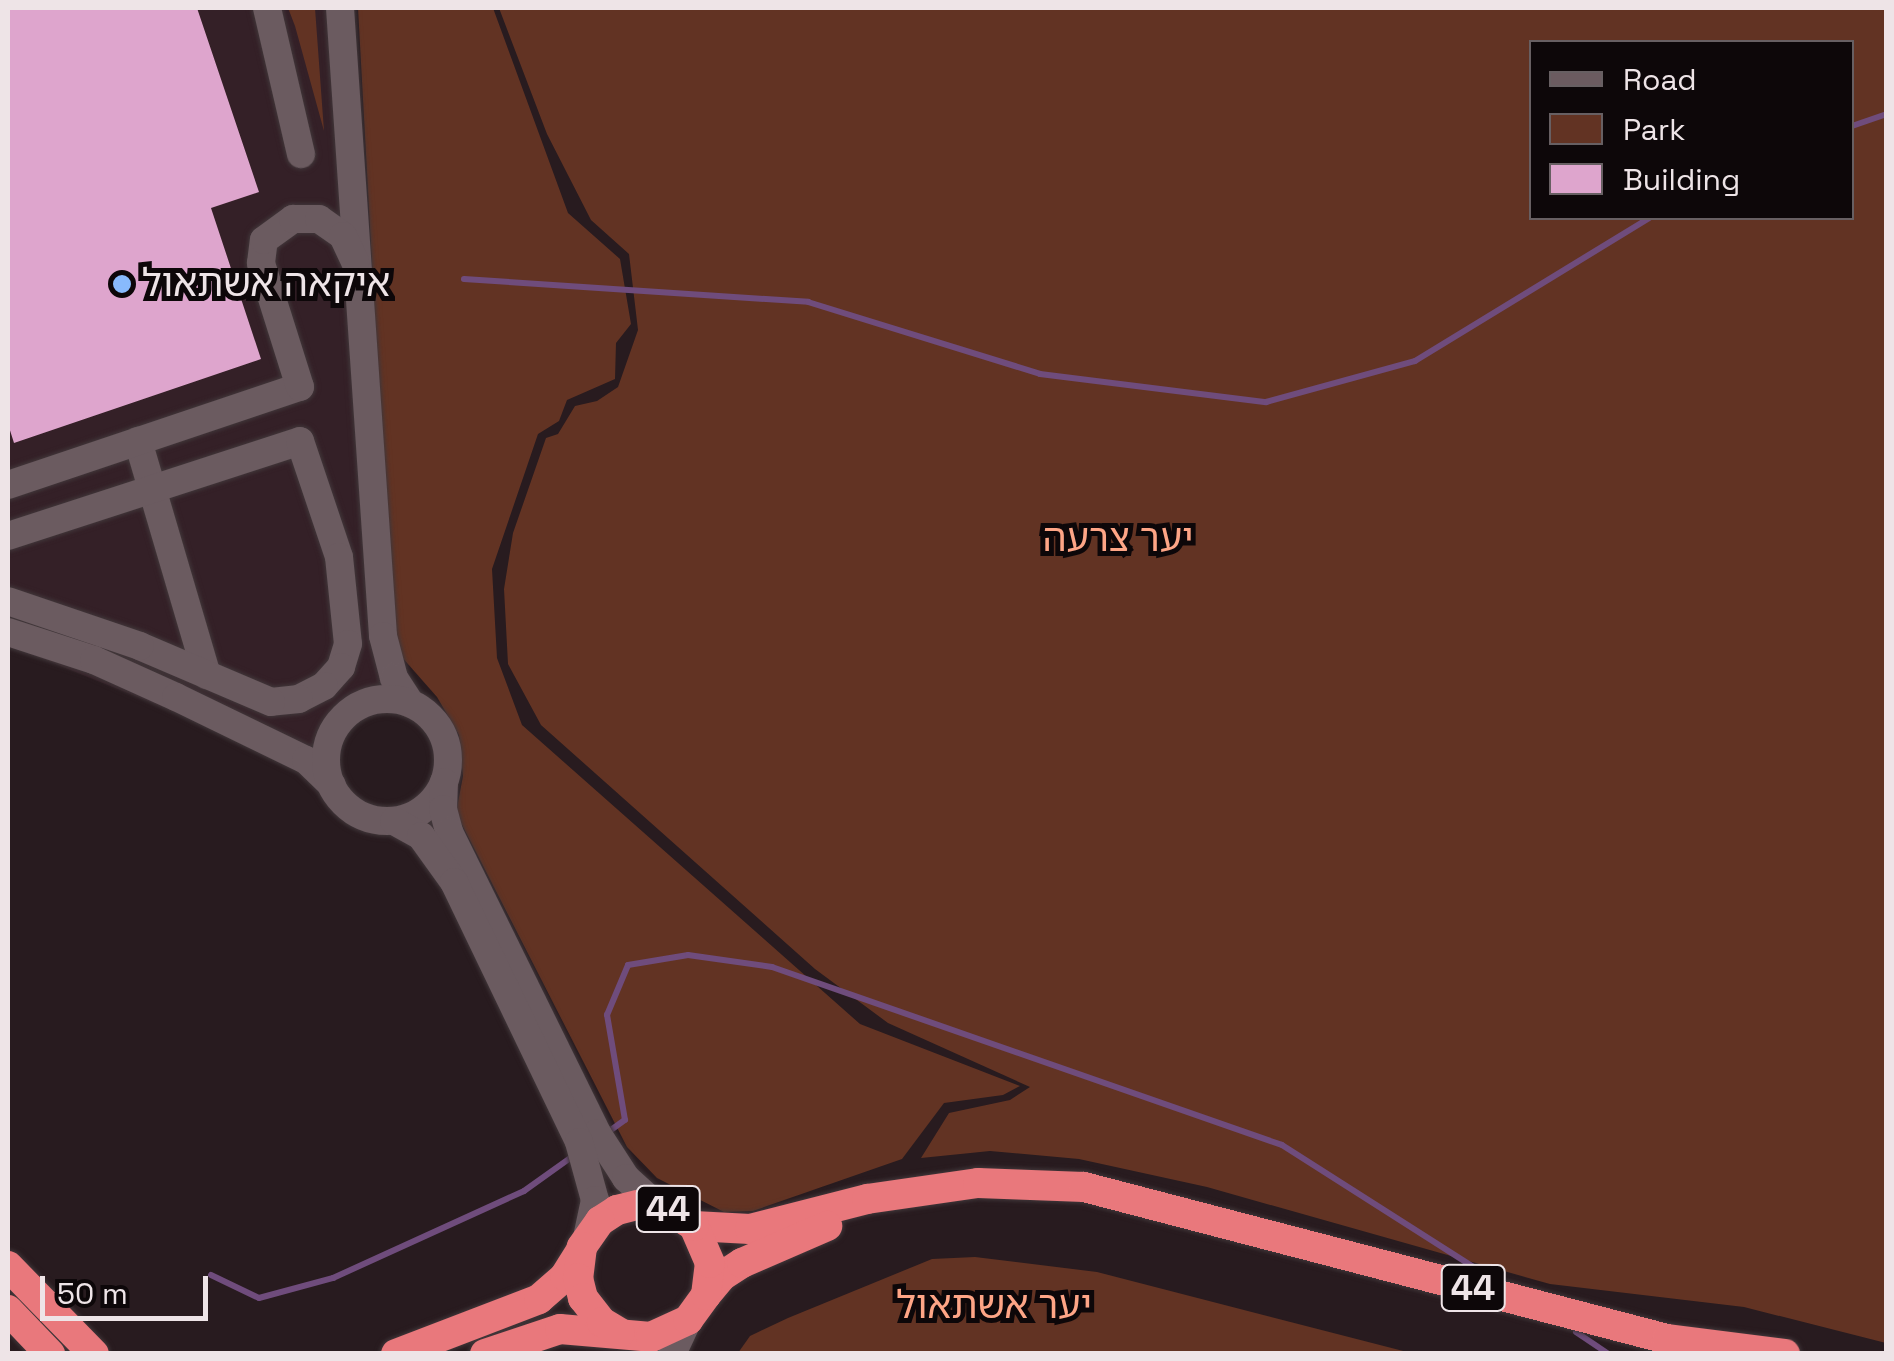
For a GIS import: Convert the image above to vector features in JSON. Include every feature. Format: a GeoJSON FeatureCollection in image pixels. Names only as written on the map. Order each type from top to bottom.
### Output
{"type":"FeatureCollection","features":[{"type":"Feature","properties":{"kind":"highway","name":"44"},"geometry":{"type":"LineString","coordinates":[[396,1354],[539,1299],[560,1282],[584,1242],[617,1210],[637,1204],[657,1206],[694,1226],[750,1229],[866,1200],[978,1182],[1084,1188],[1667,1339],[1785,1354]]}},
{"type":"Feature","properties":{"kind":"highway","name":"44"},"geometry":{"type":"LineString","coordinates":[[688,1320],[722,1276],[776,1246],[831,1224],[925,1200],[1047,1193],[1165,1206]]}},
{"type":"Feature","properties":{"kind":"highway","name":"44"},"geometry":{"type":"LineString","coordinates":[[694,1226],[710,1263],[706,1294]]}},
{"type":"Feature","properties":{"kind":"highway","name":"44"},"geometry":{"type":"LineString","coordinates":[[584,1242],[578,1278],[584,1298],[602,1322],[629,1341]]}},
{"type":"Feature","properties":{"kind":"highway"},"geometry":{"type":"LineString","coordinates":[[8,1266],[94,1354]]}},
{"type":"Feature","properties":{"kind":"highway"},"geometry":{"type":"LineString","coordinates":[[8,1310],[50,1354]]}},
{"type":"Feature","properties":{"kind":"highway"},"geometry":{"type":"LineString","coordinates":[[485,1354],[553,1330],[629,1341],[661,1335],[688,1320]]}},
{"type":"Feature","properties":{"kind":"street"},"geometry":{"type":"LineString","coordinates":[[267,8],[300,154]]}},
{"type":"Feature","properties":{"kind":"street"},"geometry":{"type":"LineString","coordinates":[[340,8],[382,636],[394,678],[410,703],[433,719],[443,735],[448,753],[443,809],[449,832],[592,1147],[594,1200],[584,1242]]}},
{"type":"Feature","properties":{"kind":"street"},"geometry":{"type":"LineString","coordinates":[[8,485],[300,388],[261,263],[264,240],[293,219],[319,219],[343,236],[358,272]]}},
{"type":"Feature","properties":{"kind":"street"},"geometry":{"type":"LineString","coordinates":[[138,441],[207,675]]}},
{"type":"Feature","properties":{"kind":"street"},"geometry":{"type":"LineString","coordinates":[[8,536],[300,441],[339,557],[348,644],[334,678],[299,699],[270,702],[124,640],[8,602]]}},
{"type":"Feature","properties":{"kind":"street"},"geometry":{"type":"LineString","coordinates":[[8,632],[122,672],[306,760],[356,813],[394,821],[420,836],[454,882],[592,1147],[657,1206]]}},
{"type":"Feature","properties":{"kind":"street"},"geometry":{"type":"LineString","coordinates":[[332,785],[328,748],[347,715],[366,693],[382,636]]}},
{"type":"Feature","properties":{"kind":"street"},"geometry":{"type":"LineString","coordinates":[[255,737],[293,737],[381,699],[410,703]]}},
{"type":"Feature","properties":{"kind":"street"},"geometry":{"type":"LineString","coordinates":[[394,821],[420,811],[444,782]]}},
{"type":"Feature","properties":{"kind":"street"},"geometry":{"type":"LineString","coordinates":[[672,1354],[688,1320]]}},
{"type":"Feature","properties":{"kind":"shaded area"},"geometry":{"type":"Polygon","coordinates":[[[8,8],[352,8],[392,630],[378,685],[362,716],[313,746],[250,742],[8,645],[8,8]]]}},
{"type":"Feature","properties":{"kind":"green space"},"geometry":{"type":"Polygon","coordinates":[[[288,8],[315,8],[324,131],[295,26],[288,8]]]}},
{"type":"Feature","properties":{"kind":"green space"},"geometry":{"type":"Polygon","coordinates":[[[358,8],[493,8],[568,213],[620,259],[631,324],[616,343],[615,379],[567,400],[559,421],[538,434],[492,569],[497,658],[522,725],[860,1024],[1020,1086],[1003,1095],[944,1103],[902,1159],[753,1211],[724,1212],[657,1178],[627,1147],[456,813],[463,776],[459,735],[437,697],[393,647],[358,8]]]}},
{"type":"Feature","properties":{"kind":"green space","name":"יער צרעה"},"geometry":{"type":"Polygon","coordinates":[[[499,8],[1886,8],[1886,1343],[1744,1307],[1550,1284],[1207,1187],[1079,1159],[990,1151],[921,1158],[949,1113],[1010,1100],[1030,1087],[888,1023],[815,969],[541,725],[508,664],[504,589],[513,533],[546,438],[558,434],[575,406],[597,401],[618,387],[638,330],[629,254],[591,220],[547,134],[499,8]]]}},
{"type":"Feature","properties":{"kind":"green space","name":"יער אשתאול"},"geometry":{"type":"Polygon","coordinates":[[[975,1257],[1097,1272],[1411,1353],[738,1353],[750,1336],[932,1259],[975,1257]]]}},
{"type":"Feature","properties":{"kind":"building","name":"איקאה אשתאול"},"geometry":{"type":"Polygon","coordinates":[[[8,8],[197,8],[259,192],[211,208],[261,359],[14,443],[8,424],[8,8]]]}},
{"type":"Feature","properties":{"kind":"waterway"},"geometry":{"type":"LineString","coordinates":[[1854,125],[1886,114]]}},
{"type":"Feature","properties":{"kind":"waterway"},"geometry":{"type":"LineString","coordinates":[[464,279],[808,302],[1040,374],[1266,402],[1415,361],[1646,220]]}},
{"type":"Feature","properties":{"kind":"waterway"},"geometry":{"type":"LineString","coordinates":[[604,1135],[625,1120],[607,1015],[628,965],[688,955],[772,967],[1282,1145],[1481,1272]]}},
{"type":"Feature","properties":{"kind":"waterway"},"geometry":{"type":"LineString","coordinates":[[211,1275],[259,1298],[333,1278],[524,1191],[573,1156]]}},
{"type":"Feature","properties":{"kind":"waterway"},"geometry":{"type":"LineString","coordinates":[[1576,1332],[1609,1354]]}},
{"type":"Feature","properties":{"kind":"place","name":"איקאה אשתאול"},"geometry":{"type":"Point","coordinates":[122,284]}}]}
